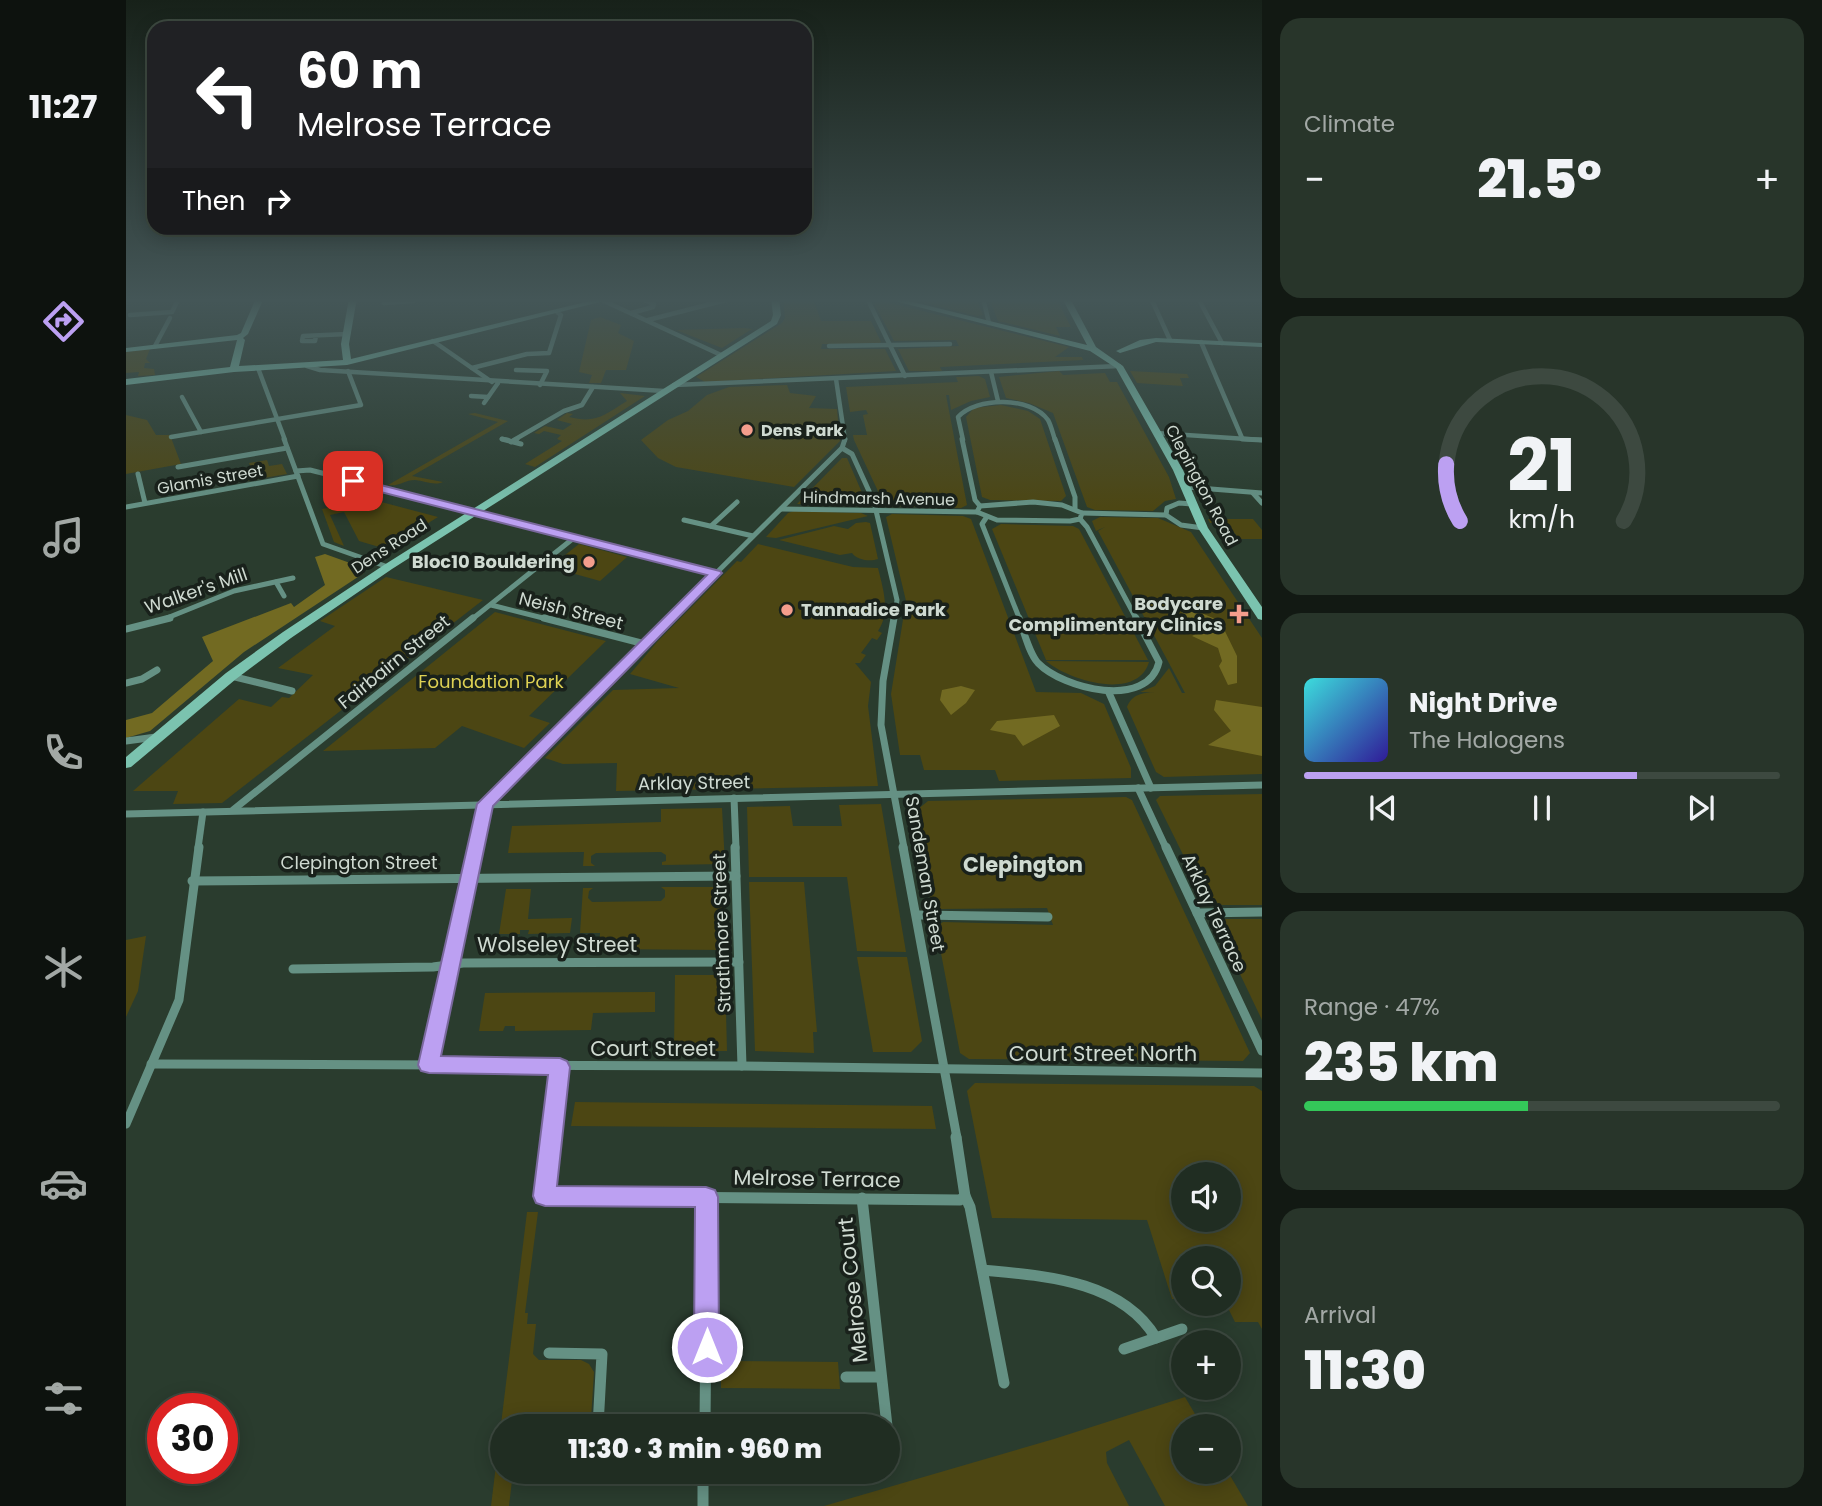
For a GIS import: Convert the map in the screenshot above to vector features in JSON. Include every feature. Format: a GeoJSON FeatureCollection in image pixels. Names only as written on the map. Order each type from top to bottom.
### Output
{"type":"FeatureCollection","features":[{"type":"Feature","properties":{"kind":"street"},"geometry":{"type":"LineString","coordinates":[[126,382],[251,368]]}},
{"type":"Feature","properties":{"kind":"street"},"geometry":{"type":"LineString","coordinates":[[258,368],[323,544],[388,567]]}},
{"type":"Feature","properties":{"kind":"street"},"geometry":{"type":"LineString","coordinates":[[171,437],[358,406],[362,403],[348,368]]}},
{"type":"Feature","properties":{"kind":"street"},"geometry":{"type":"LineString","coordinates":[[360,368],[540,385],[669,388],[991,372],[1011,368]]}},
{"type":"Feature","properties":{"kind":"street"},"geometry":{"type":"LineString","coordinates":[[471,368],[496,382]]}},
{"type":"Feature","properties":{"kind":"street","name":"Dens Road"},"geometry":{"type":"LineString","coordinates":[[126,764],[231,676],[287,635],[388,567],[700,368]]}},
{"type":"Feature","properties":{"kind":"street"},"geometry":{"type":"LineString","coordinates":[[901,368],[905,376]]}},
{"type":"Feature","properties":{"kind":"street","name":"Clepington Road"},"geometry":{"type":"LineString","coordinates":[[1125,368],[1186,487],[1203,528],[1258,604],[1262,616]]}},
{"type":"Feature","properties":{"kind":"street"},"geometry":{"type":"LineString","coordinates":[[1212,368],[1242,438]]}},
{"type":"Feature","properties":{"kind":"street"},"geometry":{"type":"LineString","coordinates":[[516,370],[547,371],[540,385]]}},
{"type":"Feature","properties":{"kind":"street"},"geometry":{"type":"LineString","coordinates":[[991,372],[998,401]]}},
{"type":"Feature","properties":{"kind":"street"},"geometry":{"type":"LineString","coordinates":[[429,1065],[485,804],[842,448],[845,441],[836,379]]}},
{"type":"Feature","properties":{"kind":"street"},"geometry":{"type":"LineString","coordinates":[[484,403],[496,382]]}},
{"type":"Feature","properties":{"kind":"street"},"geometry":{"type":"LineString","coordinates":[[511,442],[564,411],[582,405],[593,387]]}},
{"type":"Feature","properties":{"kind":"street"},"geometry":{"type":"LineString","coordinates":[[471,396],[488,397]]}},
{"type":"Feature","properties":{"kind":"street"},"geometry":{"type":"LineString","coordinates":[[182,397],[201,432]]}},
{"type":"Feature","properties":{"kind":"street"},"geometry":{"type":"LineString","coordinates":[[979,509],[958,416],[967,407],[998,401],[1024,405],[1045,415],[1075,497],[1075,508]]}},
{"type":"Feature","properties":{"kind":"street"},"geometry":{"type":"LineString","coordinates":[[1156,433],[1262,440]]}},
{"type":"Feature","properties":{"kind":"street"},"geometry":{"type":"LineString","coordinates":[[502,439],[521,444]]}},
{"type":"Feature","properties":{"kind":"street"},"geometry":{"type":"LineString","coordinates":[[178,467],[287,448]]}},
{"type":"Feature","properties":{"kind":"street","name":"Sandeman Street"},"geometry":{"type":"LineString","coordinates":[[842,448],[852,454],[876,510],[897,600],[881,694],[881,725],[967,1190],[965,1196],[970,1208],[1004,1382]]}},
{"type":"Feature","properties":{"kind":"street"},"geometry":{"type":"LineString","coordinates":[[222,451],[225,459]]}},
{"type":"Feature","properties":{"kind":"street","name":"Glamis Street"},"geometry":{"type":"LineString","coordinates":[[126,507],[310,470],[716,573]]}},
{"type":"Feature","properties":{"kind":"street"},"geometry":{"type":"LineString","coordinates":[[138,474],[145,503]]}},
{"type":"Feature","properties":{"kind":"street"},"geometry":{"type":"LineString","coordinates":[[1186,487],[1262,493]]}},
{"type":"Feature","properties":{"kind":"street"},"geometry":{"type":"LineString","coordinates":[[1253,493],[1262,503]]}},
{"type":"Feature","properties":{"kind":"street"},"geometry":{"type":"LineString","coordinates":[[711,526],[737,502]]}},
{"type":"Feature","properties":{"kind":"street","name":"Hindmarsh Avenue"},"geometry":{"type":"LineString","coordinates":[[781,509],[979,509],[991,504],[1042,504],[1075,508],[1081,516]]}},
{"type":"Feature","properties":{"kind":"street"},"geometry":{"type":"LineString","coordinates":[[1166,515],[1167,508],[1172,505],[1192,504]]}},
{"type":"Feature","properties":{"kind":"street","name":"Hindmarsh Avenue"},"geometry":{"type":"LineString","coordinates":[[979,509],[986,518]]}},
{"type":"Feature","properties":{"kind":"street"},"geometry":{"type":"LineString","coordinates":[[1081,516],[1158,662],[1157,672],[1146,682],[1109,692],[1064,681],[1047,672],[1036,661],[982,524],[986,518],[1070,522],[1081,516],[1166,515],[1181,525],[1203,528]]}},
{"type":"Feature","properties":{"kind":"street"},"geometry":{"type":"LineString","coordinates":[[684,520],[753,536]]}},
{"type":"Feature","properties":{"kind":"street","name":"Fairbairn Street"},"geometry":{"type":"LineString","coordinates":[[233,811],[575,537]]}},
{"type":"Feature","properties":{"kind":"street","name":"Walker's Mill"},"geometry":{"type":"LineString","coordinates":[[126,629],[171,618],[234,591],[293,578]]}},
{"type":"Feature","properties":{"kind":"street","name":"Walker's Mill"},"geometry":{"type":"LineString","coordinates":[[276,582],[284,597]]}},
{"type":"Feature","properties":{"kind":"street","name":"Neish Street"},"geometry":{"type":"LineString","coordinates":[[491,605],[645,644]]}},
{"type":"Feature","properties":{"kind":"street"},"geometry":{"type":"LineString","coordinates":[[126,683],[142,679],[157,670]]}},
{"type":"Feature","properties":{"kind":"street"},"geometry":{"type":"LineString","coordinates":[[231,676],[292,691]]}},
{"type":"Feature","properties":{"kind":"street"},"geometry":{"type":"LineString","coordinates":[[1109,692],[1151,788]]}},
{"type":"Feature","properties":{"kind":"street"},"geometry":{"type":"LineString","coordinates":[[126,741],[158,737]]}},
{"type":"Feature","properties":{"kind":"street","name":"Arklay Street"},"geometry":{"type":"LineString","coordinates":[[126,814],[1262,785]]}},
{"type":"Feature","properties":{"kind":"street","name":"Arklay Terrace"},"geometry":{"type":"LineString","coordinates":[[1138,788],[1262,1051]]}},
{"type":"Feature","properties":{"kind":"street","name":"Strathmore Street"},"geometry":{"type":"LineString","coordinates":[[734,798],[742,1066]]}},
{"type":"Feature","properties":{"kind":"street"},"geometry":{"type":"LineString","coordinates":[[126,1124],[179,999],[192,881],[203,812]]}},
{"type":"Feature","properties":{"kind":"street","name":"Clepington Street"},"geometry":{"type":"LineString","coordinates":[[192,881],[736,876]]}},
{"type":"Feature","properties":{"kind":"street"},"geometry":{"type":"LineString","coordinates":[[1197,912],[1262,912]]}},
{"type":"Feature","properties":{"kind":"street"},"geometry":{"type":"LineString","coordinates":[[917,915],[1048,917]]}},
{"type":"Feature","properties":{"kind":"street","name":"Wolseley Street"},"geometry":{"type":"LineString","coordinates":[[293,969],[739,962]]}},
{"type":"Feature","properties":{"kind":"street","name":"Court Street"},"geometry":{"type":"LineString","coordinates":[[151,1064],[742,1066],[944,1070]]}},
{"type":"Feature","properties":{"kind":"street","name":"Melrose Terrace"},"geometry":{"type":"LineString","coordinates":[[560,1067],[545,1196],[960,1200],[965,1196]]}},
{"type":"Feature","properties":{"kind":"street","name":"Court Street North"},"geometry":{"type":"LineString","coordinates":[[944,1070],[1262,1073]]}},
{"type":"Feature","properties":{"kind":"street"},"geometry":{"type":"LineString","coordinates":[[705,1414],[706,1197]]}},
{"type":"Feature","properties":{"kind":"street","name":"Melrose Court"},"geometry":{"type":"LineString","coordinates":[[862,1198],[886,1414]]}},
{"type":"Feature","properties":{"kind":"street"},"geometry":{"type":"LineString","coordinates":[[983,1270],[1038,1275],[1114,1297],[1141,1315],[1156,1338]]}},
{"type":"Feature","properties":{"kind":"street"},"geometry":{"type":"LineString","coordinates":[[1124,1349],[1182,1329]]}},
{"type":"Feature","properties":{"kind":"street"},"geometry":{"type":"LineString","coordinates":[[549,1353],[603,1354],[599,1414]]}},
{"type":"Feature","properties":{"kind":"street","name":"Melrose Court"},"geometry":{"type":"LineString","coordinates":[[846,1377],[881,1377]]}},
{"type":"Feature","properties":{"kind":"street"},"geometry":{"type":"LineString","coordinates":[[703,1484],[703,1506]]}},
{"type":"Feature","properties":{"kind":"green space"},"geometry":{"type":"Polygon","coordinates":[[[126,368],[147,368],[154,369],[155,375],[138,376],[139,372],[126,373],[126,368]]]}},
{"type":"Feature","properties":{"kind":"green space"},"geometry":{"type":"Polygon","coordinates":[[[580,368],[626,368],[606,370],[601,383],[589,383],[592,375],[579,372],[580,368]]]}},
{"type":"Feature","properties":{"kind":"green space"},"geometry":{"type":"Polygon","coordinates":[[[710,368],[895,368],[896,371],[705,382],[696,377],[710,368]]]}},
{"type":"Feature","properties":{"kind":"green space"},"geometry":{"type":"Polygon","coordinates":[[[908,368],[941,368],[942,371],[909,371],[908,368]]]}},
{"type":"Feature","properties":{"kind":"green space"},"geometry":{"type":"Polygon","coordinates":[[[1059,371],[1063,375],[1105,373],[1110,382],[1117,382],[1169,477],[1176,499],[1165,501],[1153,511],[1095,510],[1087,507],[1053,413],[1029,403],[1006,398],[999,377],[1059,371]]]}},
{"type":"Feature","properties":{"kind":"green space"},"geometry":{"type":"Polygon","coordinates":[[[1130,371],[1187,374],[1189,378],[1180,378],[1183,386],[1137,383],[1130,371]]]}},
{"type":"Feature","properties":{"kind":"green space"},"geometry":{"type":"Polygon","coordinates":[[[979,376],[985,379],[990,397],[971,401],[951,410],[949,395],[946,395],[967,505],[961,508],[884,504],[853,435],[867,435],[863,415],[868,414],[866,410],[850,412],[846,387],[958,382],[956,377],[979,376]]]}},
{"type":"Feature","properties":{"kind":"green space","name":"Dens Park"},"geometry":{"type":"Polygon","coordinates":[[[787,385],[790,393],[816,396],[809,408],[837,409],[840,441],[794,487],[676,467],[658,458],[641,440],[668,420],[688,411],[707,395],[729,387],[787,385]]]}},
{"type":"Feature","properties":{"kind":"green space"},"geometry":{"type":"Polygon","coordinates":[[[620,393],[645,396],[535,467],[525,464],[562,441],[557,439],[561,435],[544,431],[534,433],[545,426],[563,430],[572,424],[557,420],[567,413],[573,414],[569,417],[578,419],[593,419],[606,414],[627,401],[620,393]]]}},
{"type":"Feature","properties":{"kind":"green space"},"geometry":{"type":"Polygon","coordinates":[[[1001,405],[1028,411],[1040,419],[1066,496],[1061,501],[990,500],[982,497],[966,417],[974,408],[1001,405]]]}},
{"type":"Feature","properties":{"kind":"green space"},"geometry":{"type":"Polygon","coordinates":[[[475,413],[508,421],[412,476],[443,482],[415,480],[388,485],[498,422],[468,414],[475,413]]]}},
{"type":"Feature","properties":{"kind":"green space"},"geometry":{"type":"Polygon","coordinates":[[[126,415],[147,420],[156,435],[170,435],[181,464],[126,474],[126,415]]]}},
{"type":"Feature","properties":{"kind":"green space"},"geometry":{"type":"Polygon","coordinates":[[[842,458],[847,458],[863,495],[848,495],[849,506],[797,504],[842,458]]]}},
{"type":"Feature","properties":{"kind":"green space"},"geometry":{"type":"Polygon","coordinates":[[[267,460],[269,466],[282,464],[287,474],[241,482],[237,472],[252,471],[249,463],[267,460]]]}},
{"type":"Feature","properties":{"kind":"green space"},"geometry":{"type":"Polygon","coordinates":[[[370,492],[378,493],[370,499],[438,517],[386,549],[359,541],[344,512],[330,515],[344,546],[334,542],[322,509],[362,502],[360,497],[370,492]]]}},
{"type":"Feature","properties":{"kind":"green space"},"geometry":{"type":"Polygon","coordinates":[[[788,513],[861,513],[868,516],[776,538],[766,537],[788,513]]]}},
{"type":"Feature","properties":{"kind":"green space"},"geometry":{"type":"Polygon","coordinates":[[[892,514],[963,516],[971,519],[1036,692],[1081,693],[1104,704],[1131,768],[1131,778],[999,781],[995,770],[924,770],[920,755],[900,755],[891,694],[906,601],[886,517],[892,514]]]}},
{"type":"Feature","properties":{"kind":"green space"},"geometry":{"type":"Polygon","coordinates":[[[1100,517],[1158,518],[1191,532],[1262,638],[1262,774],[1164,777],[1156,772],[1127,707],[1134,697],[1139,695],[1170,693],[1140,692],[1155,686],[1169,668],[1182,693],[1185,693],[1098,531],[1105,527],[1096,531],[1092,521],[1100,517]]]}},
{"type":"Feature","properties":{"kind":"green space"},"geometry":{"type":"Polygon","coordinates":[[[1208,519],[1253,519],[1262,530],[1262,539],[1239,539],[1227,523],[1210,523],[1208,519]]]}},
{"type":"Feature","properties":{"kind":"green space"},"geometry":{"type":"Polygon","coordinates":[[[856,523],[870,523],[878,559],[864,560],[852,553],[840,555],[779,540],[834,526],[848,529],[856,523]]]}},
{"type":"Feature","properties":{"kind":"green space"},"geometry":{"type":"Polygon","coordinates":[[[1001,524],[1073,526],[1079,529],[1148,660],[1046,660],[992,529],[1001,524]]]}},
{"type":"Feature","properties":{"kind":"green space","name":"Bloc10 Bouldering"},"geometry":{"type":"Polygon","coordinates":[[[579,544],[627,557],[600,581],[550,567],[579,544]]]}},
{"type":"Feature","properties":{"kind":"green space"},"geometry":{"type":"Polygon","coordinates":[[[758,544],[853,567],[878,568],[885,600],[884,616],[878,631],[882,633],[877,640],[872,638],[861,653],[866,655],[860,663],[855,663],[871,682],[868,706],[878,786],[616,791],[617,763],[563,764],[545,758],[613,690],[679,688],[630,674],[657,642],[737,561],[741,562],[758,544]]]}},
{"type":"Feature","properties":{"kind":"green space"},"geometry":{"type":"Polygon","coordinates":[[[386,577],[483,600],[222,803],[173,804],[178,791],[133,791],[239,699],[271,707],[282,697],[289,698],[313,675],[278,668],[335,626],[320,621],[386,577]]]}},
{"type":"Feature","properties":{"kind":"green space","name":"Foundation Park"},"geometry":{"type":"Polygon","coordinates":[[[495,612],[606,641],[529,716],[550,723],[524,748],[462,726],[435,748],[323,751],[495,612]]]}},
{"type":"Feature","properties":{"kind":"green space"},"geometry":{"type":"Polygon","coordinates":[[[1046,661],[1149,662],[1142,674],[1131,681],[1101,684],[1070,675],[1046,661]]]}},
{"type":"Feature","properties":{"kind":"green space"},"geometry":{"type":"Polygon","coordinates":[[[1262,794],[1262,905],[1222,905],[1204,897],[1156,800],[1160,796],[1262,794]]]}},
{"type":"Feature","properties":{"kind":"green space"},"geometry":{"type":"Polygon","coordinates":[[[1126,797],[1132,800],[1250,1053],[1243,1061],[969,1059],[960,1053],[936,927],[943,922],[1053,925],[1047,908],[940,909],[931,903],[912,814],[928,801],[1126,797]]]}},
{"type":"Feature","properties":{"kind":"green space"},"geometry":{"type":"Polygon","coordinates":[[[881,804],[906,952],[857,951],[847,877],[749,877],[747,807],[790,806],[793,826],[842,826],[839,805],[881,804]]]}},
{"type":"Feature","properties":{"kind":"green space"},"geometry":{"type":"Polygon","coordinates":[[[722,808],[725,864],[662,865],[662,862],[666,861],[666,855],[661,852],[596,853],[591,856],[591,863],[595,866],[583,866],[584,852],[508,853],[512,826],[661,822],[661,809],[722,808]]]}},
{"type":"Feature","properties":{"kind":"green space"},"geometry":{"type":"Polygon","coordinates":[[[749,882],[804,882],[817,1032],[813,1032],[814,1053],[755,1051],[749,882]]]}},
{"type":"Feature","properties":{"kind":"green space"},"geometry":{"type":"Polygon","coordinates":[[[661,887],[724,887],[726,950],[599,949],[600,933],[580,933],[583,888],[593,888],[589,891],[588,898],[592,902],[661,901],[665,897],[665,890],[661,887]]]}},
{"type":"Feature","properties":{"kind":"green space"},"geometry":{"type":"Polygon","coordinates":[[[506,889],[531,889],[528,919],[572,918],[570,933],[528,934],[529,930],[520,930],[520,934],[499,934],[506,889]]]}},
{"type":"Feature","properties":{"kind":"green space"},"geometry":{"type":"Polygon","coordinates":[[[1225,919],[1262,919],[1262,1020],[1218,928],[1225,919]]]}},
{"type":"Feature","properties":{"kind":"green space"},"geometry":{"type":"Polygon","coordinates":[[[146,936],[138,991],[126,1017],[126,940],[146,936]]]}},
{"type":"Feature","properties":{"kind":"green space"},"geometry":{"type":"Polygon","coordinates":[[[857,957],[907,957],[922,1041],[911,1052],[873,1052],[857,957]]]}},
{"type":"Feature","properties":{"kind":"green space"},"geometry":{"type":"Polygon","coordinates":[[[675,975],[725,975],[727,1051],[674,1051],[675,975]]]}},
{"type":"Feature","properties":{"kind":"green space"},"geometry":{"type":"Polygon","coordinates":[[[655,992],[655,1012],[593,1013],[591,1030],[515,1031],[515,1026],[505,1026],[503,1031],[479,1031],[485,993],[655,992]]]}},
{"type":"Feature","properties":{"kind":"green space"},"geometry":{"type":"Polygon","coordinates":[[[975,1083],[1254,1086],[1262,1091],[1262,1329],[1258,1322],[1235,1322],[1232,1316],[1241,1316],[1241,1246],[1171,1246],[1171,1296],[1147,1220],[992,1218],[967,1091],[975,1083]]]}},
{"type":"Feature","properties":{"kind":"green space"},"geometry":{"type":"Polygon","coordinates":[[[575,1102],[932,1106],[936,1129],[571,1126],[575,1102]]]}},
{"type":"Feature","properties":{"kind":"green space"},"geometry":{"type":"Polygon","coordinates":[[[527,1212],[538,1212],[525,1313],[528,1313],[527,1324],[536,1324],[533,1354],[539,1360],[581,1360],[589,1364],[594,1372],[591,1414],[502,1414],[527,1212]]]}},
{"type":"Feature","properties":{"kind":"green space"},"geometry":{"type":"Polygon","coordinates":[[[721,1361],[838,1362],[840,1389],[721,1388],[721,1361]]]}},
{"type":"Feature","properties":{"kind":"green space"},"geometry":{"type":"Polygon","coordinates":[[[1176,1400],[1187,1400],[1195,1414],[1171,1414],[1171,1484],[1235,1484],[1248,1506],[1165,1506],[1129,1440],[1106,1452],[1107,1463],[1129,1506],[824,1506],[900,1484],[1176,1400]]]}},
{"type":"Feature","properties":{"kind":"green space"},"geometry":{"type":"Polygon","coordinates":[[[494,1484],[512,1484],[509,1506],[491,1506],[494,1484]]]}},
{"type":"Feature","properties":{"kind":"shaded area"},"geometry":{"type":"Polygon","coordinates":[[[325,554],[364,568],[364,573],[244,652],[150,731],[126,738],[126,720],[152,713],[213,661],[202,637],[291,603],[294,607],[325,585],[315,557],[325,554]]]}},
{"type":"Feature","properties":{"kind":"shaded area"},"geometry":{"type":"Polygon","coordinates":[[[1178,603],[1220,621],[1237,656],[1237,683],[1228,685],[1219,666],[1222,661],[1218,648],[1192,636],[1203,630],[1185,620],[1178,603]]]}},
{"type":"Feature","properties":{"kind":"shaded area"},"geometry":{"type":"Polygon","coordinates":[[[961,686],[975,690],[966,703],[951,715],[940,700],[942,690],[961,686]]]}},
{"type":"Feature","properties":{"kind":"shaded area"},"geometry":{"type":"Polygon","coordinates":[[[1216,700],[1262,707],[1262,756],[1208,745],[1231,731],[1214,710],[1216,700]]]}},
{"type":"Feature","properties":{"kind":"shaded area"},"geometry":{"type":"Polygon","coordinates":[[[1054,715],[1060,726],[1023,746],[1015,735],[990,730],[997,721],[1054,715]]]}},
{"type":"Feature","properties":{"kind":"place","name":"Dens Park"},"geometry":{"type":"Point","coordinates":[747,430]}},
{"type":"Feature","properties":{"kind":"place","name":"Bloc10 Bouldering"},"geometry":{"type":"Point","coordinates":[589,562]}},
{"type":"Feature","properties":{"kind":"place","name":"Tannadice Park"},"geometry":{"type":"Point","coordinates":[787,610]}},
{"type":"Feature","properties":{"kind":"place","name":"Bodycare Complimentary Clinics"},"geometry":{"type":"Point","coordinates":[1239,614]}},
{"type":"Feature","properties":{"kind":"district","name":"Clepington"},"geometry":{"type":"Point","coordinates":[1023,865]}},
{"type":"Feature","properties":{"kind":"route"},"geometry":{"type":"LineString","coordinates":[[353,481],[716,573],[485,804],[429,1065],[560,1067],[545,1196],[706,1197],[707,1347]]}}]}
